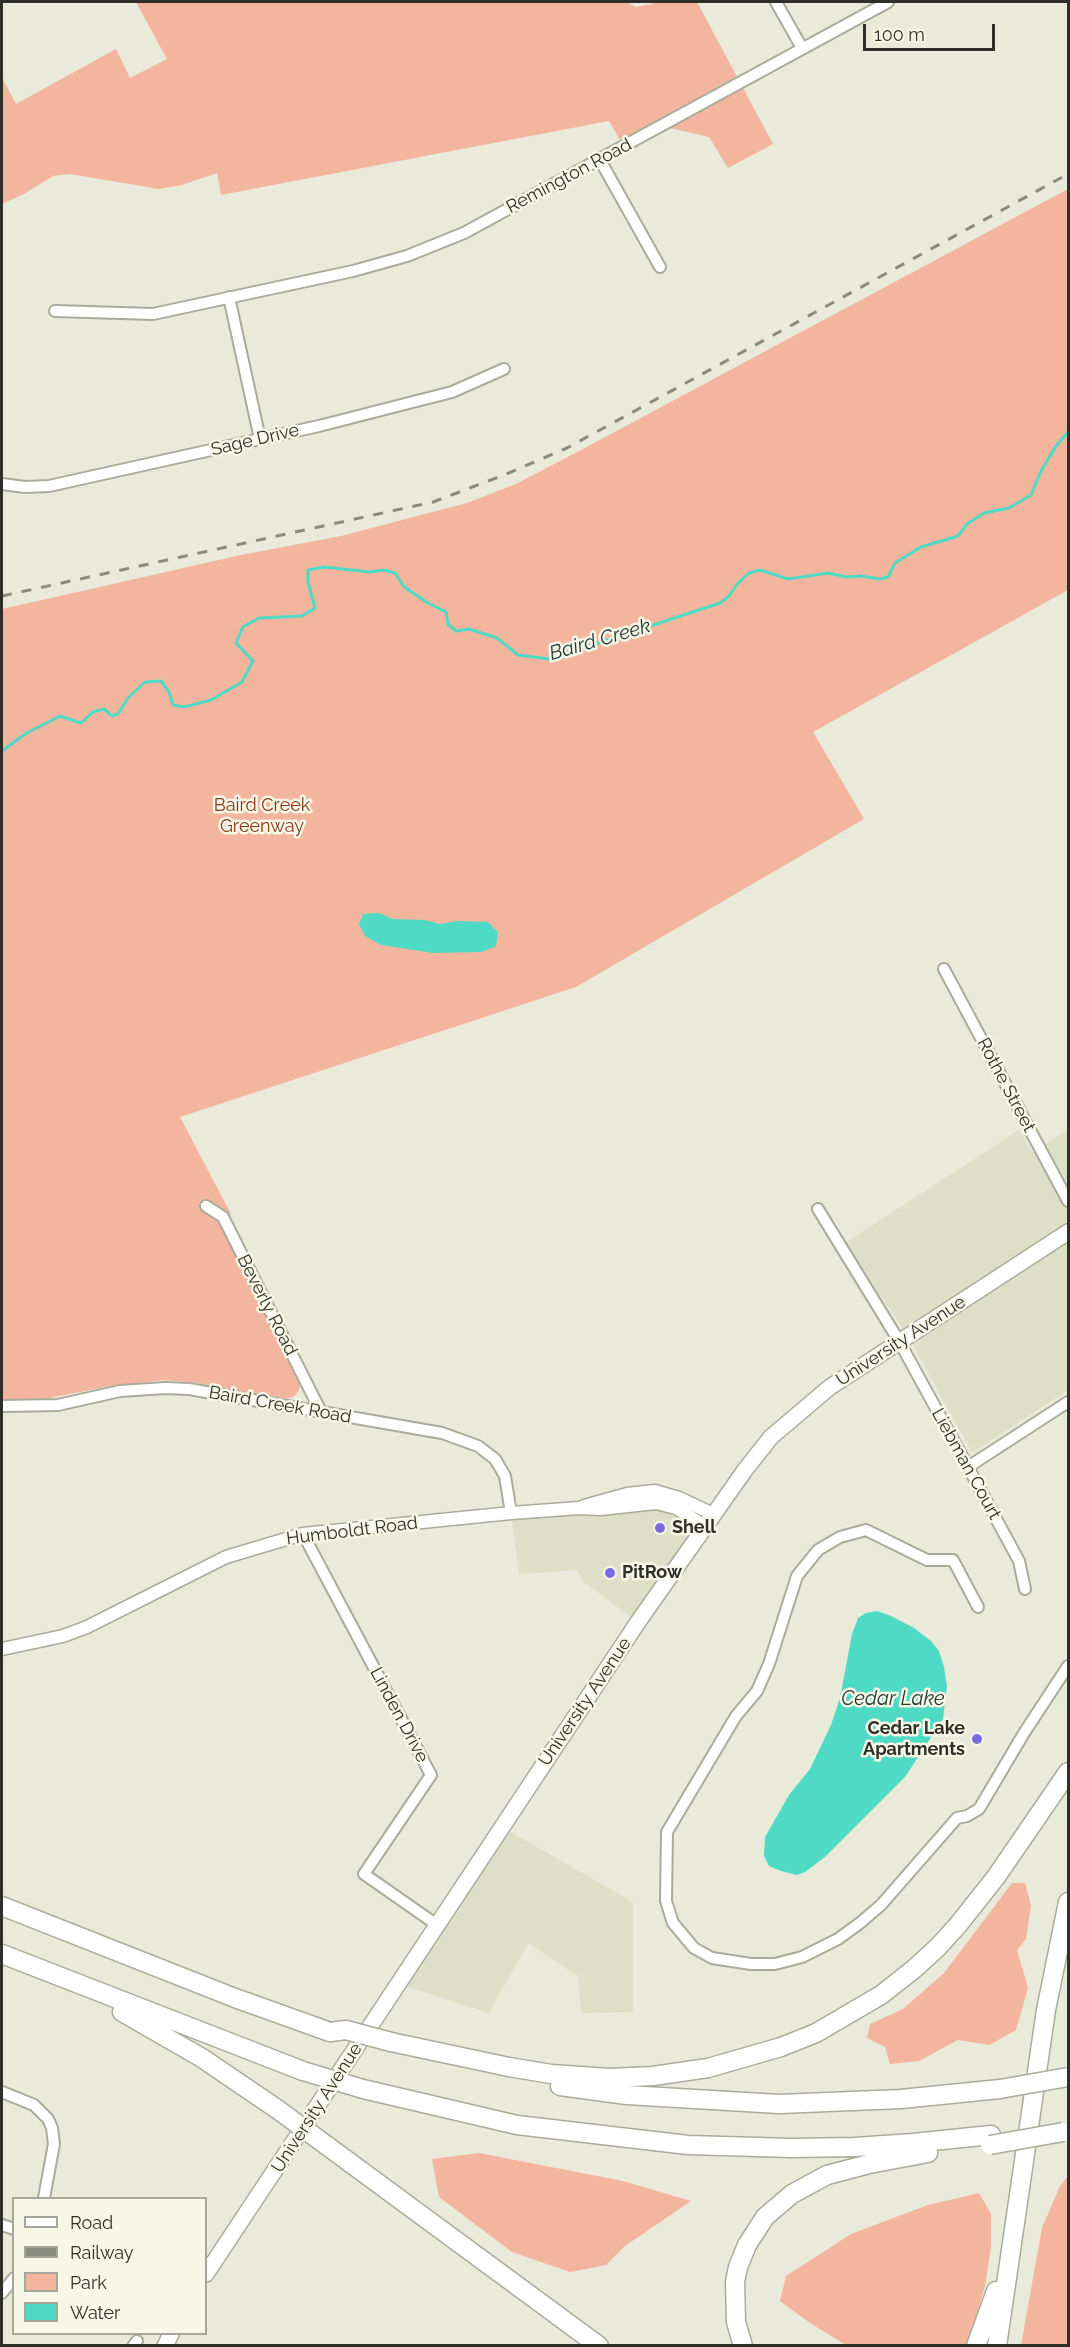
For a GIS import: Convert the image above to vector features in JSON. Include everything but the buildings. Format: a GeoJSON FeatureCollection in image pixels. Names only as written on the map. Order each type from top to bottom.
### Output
{"type":"FeatureCollection","features":[{"type":"Feature","properties":{"kind":"highway"},"geometry":{"type":"LineString","coordinates":[[388,2045],[551,2074],[610,2078],[653,2076],[708,2068],[781,2047],[837,2022],[880,1995],[938,1947],[996,1877],[1068,1772]]}},
{"type":"Feature","properties":{"kind":"highway"},"geometry":{"type":"LineString","coordinates":[[997,2346],[1046,2010],[1068,1902]]}},
{"type":"Feature","properties":{"kind":"highway"},"geometry":{"type":"LineString","coordinates":[[2,1906],[246,2002],[330,2032],[513,2078],[627,2096],[819,2103],[901,2099],[1000,2089],[1068,2077]]}},
{"type":"Feature","properties":{"kind":"highway"},"geometry":{"type":"LineString","coordinates":[[1031,2108],[1045,2082],[1061,1978],[1068,1948]]}},
{"type":"Feature","properties":{"kind":"highway"},"geometry":{"type":"LineString","coordinates":[[2,1954],[303,2071],[363,2089],[517,2125],[688,2145],[855,2147],[990,2140]]}},
{"type":"Feature","properties":{"kind":"highway"},"geometry":{"type":"LineString","coordinates":[[83,1986],[106,2003],[202,2058],[277,2109],[599,2346]]}},
{"type":"Feature","properties":{"kind":"highway"},"geometry":{"type":"LineString","coordinates":[[743,2346],[736,2322],[734,2296],[738,2266],[755,2230],[777,2204],[827,2175],[903,2157],[1066,2127]]}},
{"type":"Feature","properties":{"kind":"highway"},"geometry":{"type":"LineString","coordinates":[[976,2346],[985,2327],[1000,2276],[1012,2247]]}},
{"type":"Feature","properties":{"kind":"main road","name":"University Avenue"},"geometry":{"type":"LineString","coordinates":[[207,2272],[638,1622],[709,1520],[771,1437],[830,1387],[1068,1232]]}},
{"type":"Feature","properties":{"kind":"street"},"geometry":{"type":"LineString","coordinates":[[776,2],[802,48]]}},
{"type":"Feature","properties":{"kind":"street","name":"Remington Road"},"geometry":{"type":"LineString","coordinates":[[55,311],[153,314],[353,271],[407,256],[464,233],[888,2]]}},
{"type":"Feature","properties":{"kind":"street"},"geometry":{"type":"LineString","coordinates":[[600,160],[660,267]]}},
{"type":"Feature","properties":{"kind":"street"},"geometry":{"type":"LineString","coordinates":[[229,297],[260,439]]}},
{"type":"Feature","properties":{"kind":"street","name":"Sage Drive"},"geometry":{"type":"LineString","coordinates":[[2,484],[26,487],[49,486],[260,439],[421,401],[452,392],[504,369]]}},
{"type":"Feature","properties":{"kind":"street","name":"Rothe Street"},"geometry":{"type":"LineString","coordinates":[[944,969],[1068,1201]]}},
{"type":"Feature","properties":{"kind":"street","name":"Beverly Road"},"geometry":{"type":"LineString","coordinates":[[206,1206],[223,1217],[321,1412]]}},
{"type":"Feature","properties":{"kind":"street","name":"Liebman Court"},"geometry":{"type":"LineString","coordinates":[[818,1209],[899,1341],[968,1467],[1019,1561],[1025,1589]]}},
{"type":"Feature","properties":{"kind":"street","name":"Baird Creek Road"},"geometry":{"type":"LineString","coordinates":[[2,1406],[38,1407],[58,1405],[120,1391],[189,1389],[442,1433],[478,1446],[488,1452],[501,1467],[508,1486],[511,1513]]}},
{"type":"Feature","properties":{"kind":"street"},"geometry":{"type":"LineString","coordinates":[[968,1467],[1068,1402]]}},
{"type":"Feature","properties":{"kind":"street","name":"Humboldt Road"},"geometry":{"type":"LineString","coordinates":[[2,1649],[63,1636],[79,1630],[226,1557],[303,1534],[511,1513],[580,1508],[600,1509],[657,1503],[709,1520]]}},
{"type":"Feature","properties":{"kind":"street"},"geometry":{"type":"LineString","coordinates":[[978,1607],[953,1560],[927,1560],[866,1530],[840,1537],[818,1550],[797,1576],[758,1691],[736,1716],[667,1832],[666,1901],[673,1923],[694,1948],[712,1958],[751,1964],[775,1964],[802,1957],[838,1939],[860,1923],[881,1905],[957,1818],[967,1816],[979,1809],[1024,1733],[1068,1666]]}},
{"type":"Feature","properties":{"kind":"street","name":"Linden Drive"},"geometry":{"type":"LineString","coordinates":[[303,1534],[431,1774],[364,1875],[438,1925]]}},
{"type":"Feature","properties":{"kind":"street"},"geometry":{"type":"LineString","coordinates":[[2,2092],[34,2105],[48,2119],[52,2128],[54,2144],[44,2197]]}},
{"type":"Feature","properties":{"kind":"street"},"geometry":{"type":"LineString","coordinates":[[2,2293],[12,2280]]}},
{"type":"Feature","properties":{"kind":"shaded area"},"geometry":{"type":"Polygon","coordinates":[[[1019,1130],[1032,1152],[1068,1130],[1068,1390],[972,1453],[908,1336],[845,1243],[1019,1130]]]}},
{"type":"Feature","properties":{"kind":"shaded area"},"geometry":{"type":"Polygon","coordinates":[[[650,1503],[705,1526],[638,1622],[585,1583],[577,1570],[519,1574],[511,1513],[650,1503]]]}},
{"type":"Feature","properties":{"kind":"shaded area"},"geometry":{"type":"Polygon","coordinates":[[[502,1827],[633,1902],[633,2012],[581,2013],[578,1976],[528,1943],[489,2013],[399,1984],[502,1827]]]}},
{"type":"Feature","properties":{"kind":"green space"},"geometry":{"type":"Polygon","coordinates":[[[136,2],[627,2],[636,7],[660,2],[697,2],[773,144],[728,168],[709,137],[652,124],[620,140],[609,121],[221,195],[217,173],[182,185],[159,189],[70,174],[53,176],[24,194],[2,204],[2,77],[16,104],[116,49],[130,78],[167,59],[136,2]]]}},
{"type":"Feature","properties":{"kind":"green space","name":"Baird Creek Greenway"},"geometry":{"type":"Polygon","coordinates":[[[1068,189],[1068,590],[813,732],[864,819],[576,987],[180,1117],[231,1214],[218,1221],[298,1377],[300,1385],[293,1397],[285,1399],[198,1383],[164,1380],[116,1385],[44,1399],[2,1399],[2,609],[241,555],[341,536],[467,503],[516,484],[1068,189]]]}},
{"type":"Feature","properties":{"kind":"green space"},"geometry":{"type":"Polygon","coordinates":[[[1012,1883],[1025,1883],[1031,1905],[1026,1939],[1017,1950],[1028,1988],[1016,2030],[989,2045],[958,2040],[919,2061],[890,2064],[885,2047],[867,2038],[870,2024],[903,2009],[944,1973],[1012,1883]]]}},
{"type":"Feature","properties":{"kind":"green space"},"geometry":{"type":"Polygon","coordinates":[[[479,2153],[623,2181],[691,2201],[625,2246],[606,2265],[570,2272],[512,2252],[439,2197],[432,2159],[479,2153]]]}},
{"type":"Feature","properties":{"kind":"green space"},"geometry":{"type":"Polygon","coordinates":[[[1068,2176],[1068,2345],[1021,2345],[1042,2228],[1060,2186],[1068,2176]]]}},
{"type":"Feature","properties":{"kind":"green space"},"geometry":{"type":"Polygon","coordinates":[[[979,2193],[991,2214],[991,2247],[985,2286],[968,2345],[846,2345],[780,2301],[786,2276],[851,2234],[928,2205],[979,2193]]]}},
{"type":"Feature","properties":{"kind":"water"},"geometry":{"type":"Polygon","coordinates":[[[379,913],[393,919],[425,920],[440,924],[457,921],[488,922],[498,932],[496,946],[482,952],[433,953],[381,945],[365,936],[359,924],[363,914],[379,913]]]}},
{"type":"Feature","properties":{"kind":"water","name":"Cedar Lake"},"geometry":{"type":"Polygon","coordinates":[[[877,1611],[914,1628],[931,1641],[939,1651],[947,1686],[943,1719],[905,1777],[825,1857],[805,1872],[797,1875],[781,1871],[769,1866],[764,1856],[765,1837],[789,1795],[810,1769],[831,1725],[840,1698],[852,1634],[858,1618],[866,1613],[877,1611]]]}},
{"type":"Feature","properties":{"kind":"waterway","name":"Baird Creek"},"geometry":{"type":"LineString","coordinates":[[2,751],[25,734],[60,716],[81,723],[93,712],[104,709],[112,716],[118,714],[128,698],[145,682],[161,681],[169,692],[173,705],[184,707],[211,700],[242,682],[253,661],[236,643],[243,627],[259,618],[302,616],[315,608],[308,582],[308,570],[324,567],[370,572],[384,570],[395,573],[404,587],[446,612],[448,624],[456,631],[469,629],[497,638],[518,655],[550,659],[720,603],[749,573],[760,570],[788,579],[828,573],[846,577],[861,576],[879,579],[888,577],[895,563],[921,547],[958,536],[967,524],[984,513],[1009,508],[1031,495],[1041,471],[1056,446],[1068,432]]}},
{"type":"Feature","properties":{"kind":"railway"},"geometry":{"type":"LineString","coordinates":[[2,596],[433,502],[504,475],[567,448],[1068,174]]}},
{"type":"Feature","properties":{"kind":"place","name":"Shell"},"geometry":{"type":"Point","coordinates":[660,1528]}},
{"type":"Feature","properties":{"kind":"place","name":"PitRow"},"geometry":{"type":"Point","coordinates":[610,1573]}},
{"type":"Feature","properties":{"kind":"place","name":"Cedar Lake Apartments"},"geometry":{"type":"Point","coordinates":[977,1739]}}]}
